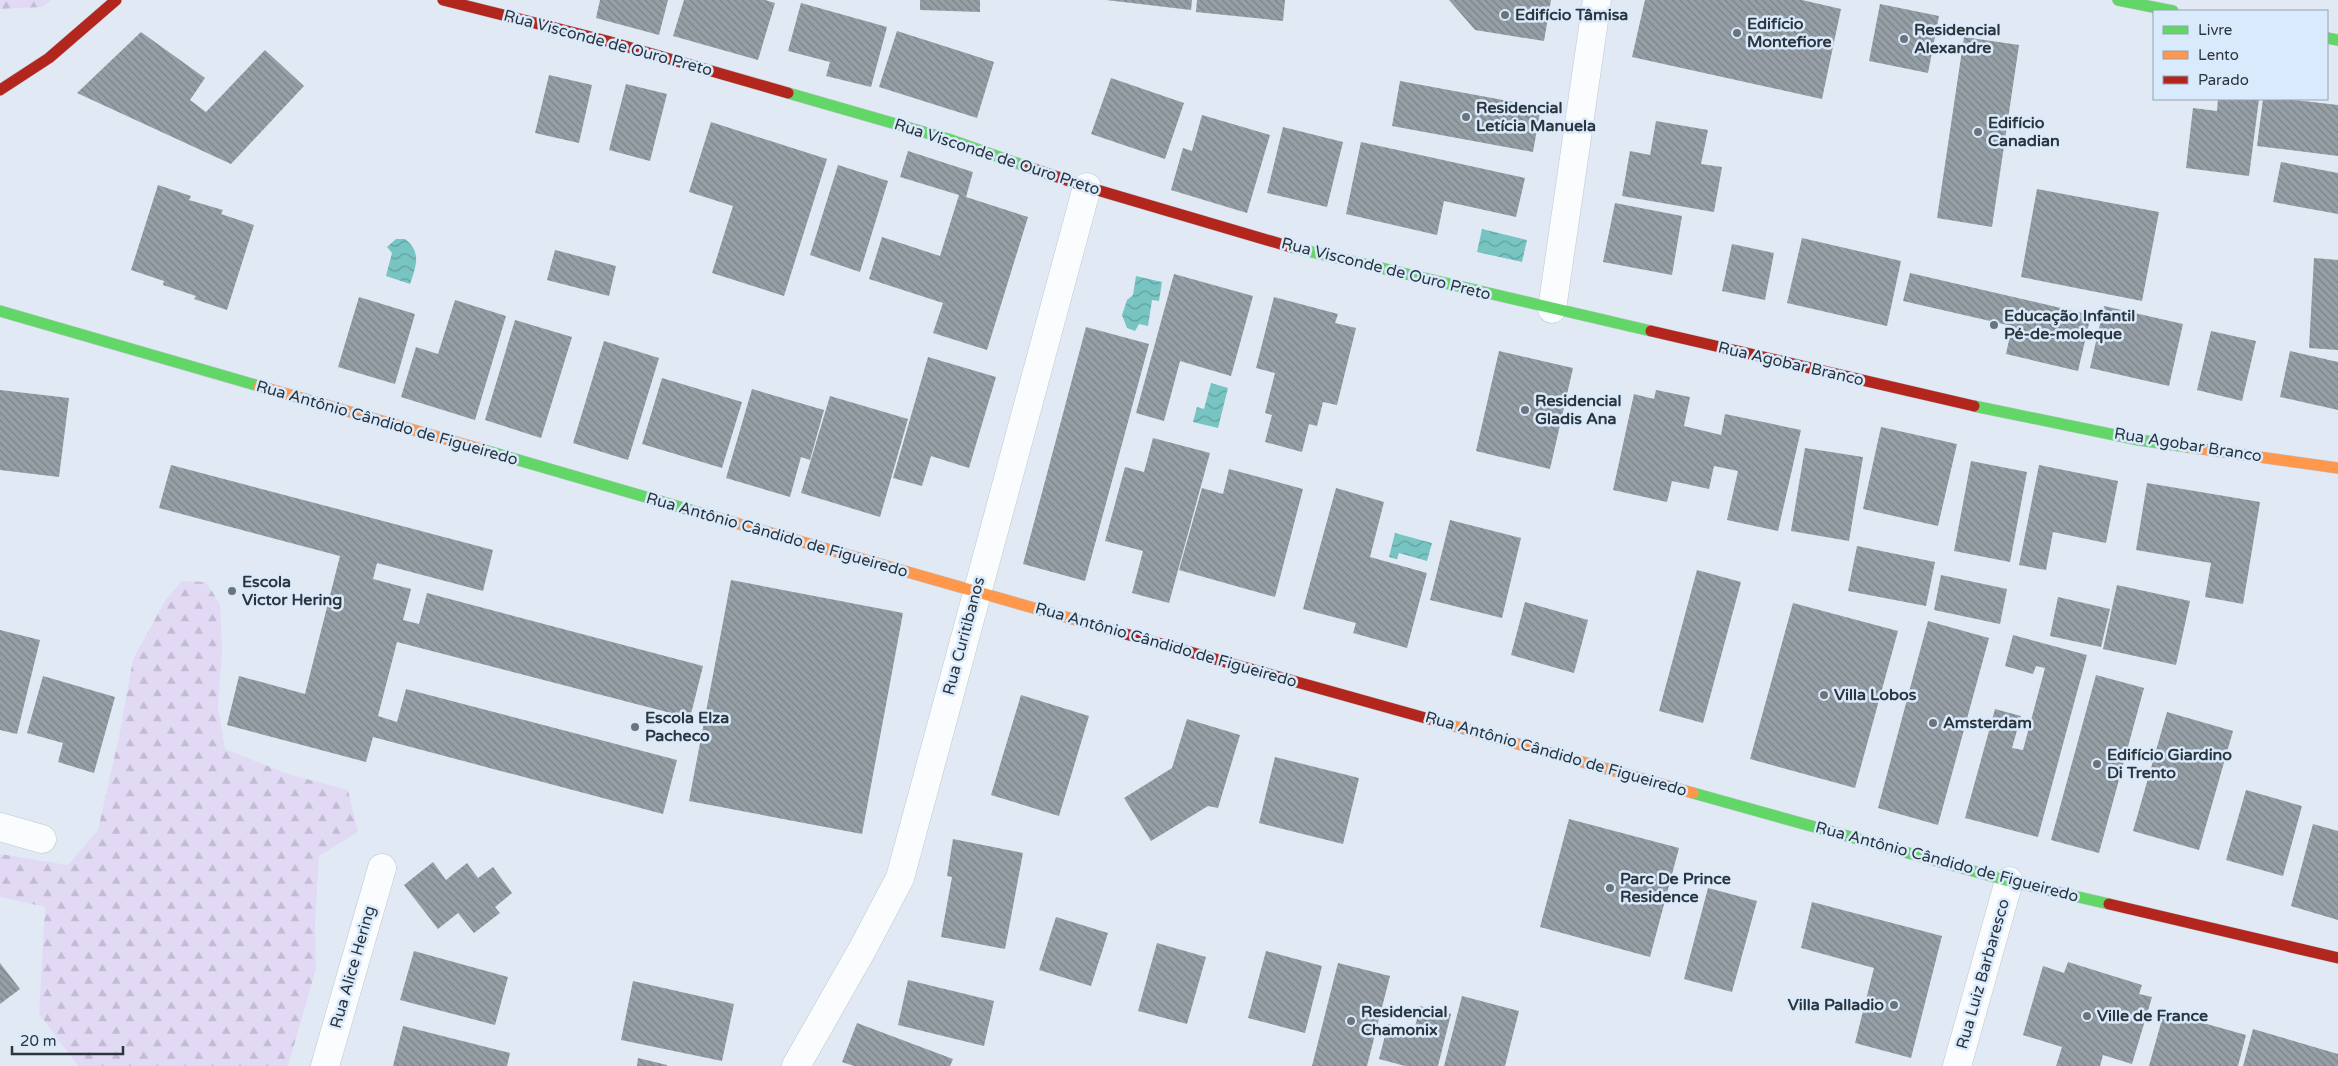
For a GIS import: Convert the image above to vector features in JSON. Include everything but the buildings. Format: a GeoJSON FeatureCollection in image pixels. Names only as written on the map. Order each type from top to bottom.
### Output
{"type":"FeatureCollection","features":[{"type":"Feature","properties":{"kind":"street"},"geometry":{"type":"LineString","coordinates":[[0,90],[48,58],[116,0]]}},
{"type":"Feature","properties":{"kind":"street","name":"Rua Visconde de Ouro Preto"},"geometry":{"type":"LineString","coordinates":[[443,0],[607,41],[939,137],[1087,187],[1287,246],[1552,309]]}},
{"type":"Feature","properties":{"kind":"street"},"geometry":{"type":"LineString","coordinates":[[1552,309],[1596,0]]}},
{"type":"Feature","properties":{"kind":"street"},"geometry":{"type":"LineString","coordinates":[[2118,0],[2168,10]]}},
{"type":"Feature","properties":{"kind":"street","name":"Rua Curitibanos"},"geometry":{"type":"LineString","coordinates":[[796,1066],[862,950],[900,878],[1087,187]]}},
{"type":"Feature","properties":{"kind":"street","name":"Rua Agobar Branco"},"geometry":{"type":"LineString","coordinates":[[1552,309],[1932,397],[2139,440],[2338,468]]}},
{"type":"Feature","properties":{"kind":"street","name":"Rua Antônio Cândido de Figueiredo"},"geometry":{"type":"LineString","coordinates":[[0,311],[976,592],[2009,881],[2338,958]]}},
{"type":"Feature","properties":{"kind":"street"},"geometry":{"type":"LineString","coordinates":[[0,827],[42,839]]}},
{"type":"Feature","properties":{"kind":"street","name":"Rua Alice Hering"},"geometry":{"type":"LineString","coordinates":[[325,1066],[382,868]]}},
{"type":"Feature","properties":{"kind":"street","name":"Rua Luiz Barbaresco"},"geometry":{"type":"LineString","coordinates":[[1957,1066],[2009,881]]}},
{"type":"Feature","properties":{"kind":"green space"},"geometry":{"type":"Polygon","coordinates":[[[0,0],[52,0],[42,7],[0,9],[0,0]]]}},
{"type":"Feature","properties":{"kind":"green space"},"geometry":{"type":"Polygon","coordinates":[[[182,581],[206,582],[220,604],[222,650],[218,708],[225,749],[288,774],[348,790],[358,832],[319,856],[315,923],[316,969],[288,1066],[78,1066],[39,1014],[45,907],[0,897],[0,854],[68,865],[98,830],[119,737],[133,659],[166,599],[182,581]]]}},
{"type":"Feature","properties":{"kind":"water"},"geometry":{"type":"Polygon","coordinates":[[[1482,229],[1527,240],[1522,262],[1477,252],[1482,229]]]}},
{"type":"Feature","properties":{"kind":"water"},"geometry":{"type":"Polygon","coordinates":[[[396,239],[405,239],[416,254],[416,265],[410,284],[386,276],[392,253],[387,247],[396,239]]]}},
{"type":"Feature","properties":{"kind":"water"},"geometry":{"type":"Polygon","coordinates":[[[1136,276],[1162,282],[1159,301],[1152,300],[1148,326],[1139,324],[1135,331],[1127,328],[1122,315],[1127,300],[1133,295],[1136,276]]]}},
{"type":"Feature","properties":{"kind":"water"},"geometry":{"type":"Polygon","coordinates":[[[1211,383],[1228,388],[1218,428],[1193,422],[1197,407],[1204,409],[1211,383]]]}},
{"type":"Feature","properties":{"kind":"water"},"geometry":{"type":"Polygon","coordinates":[[[1395,533],[1432,543],[1427,561],[1399,553],[1397,559],[1389,557],[1395,533]]]}},
{"type":"Feature","properties":{"kind":"traffic: fast"},"geometry":{"type":"LineString","coordinates":[[2118,0],[2168,10]]}},
{"type":"Feature","properties":{"kind":"traffic: fast"},"geometry":{"type":"LineString","coordinates":[[2328,38],[2338,40]]}},
{"type":"Feature","properties":{"kind":"traffic: fast"},"geometry":{"type":"LineString","coordinates":[[788,93],[948,139],[1028,167]]}},
{"type":"Feature","properties":{"kind":"traffic: fast"},"geometry":{"type":"LineString","coordinates":[[1291,247],[1651,331]]}},
{"type":"Feature","properties":{"kind":"traffic: fast"},"geometry":{"type":"LineString","coordinates":[[0,311],[259,386]]}},
{"type":"Feature","properties":{"kind":"traffic: fast"},"geometry":{"type":"LineString","coordinates":[[1974,406],[2139,440],[2188,447]]}},
{"type":"Feature","properties":{"kind":"traffic: fast"},"geometry":{"type":"LineString","coordinates":[[484,450],[711,516]]}},
{"type":"Feature","properties":{"kind":"traffic: fast"},"geometry":{"type":"LineString","coordinates":[[1693,793],[2009,881],[2109,904]]}},
{"type":"Feature","properties":{"kind":"traffic: slow"},"geometry":{"type":"LineString","coordinates":[[259,386],[484,450]]}},
{"type":"Feature","properties":{"kind":"traffic: slow"},"geometry":{"type":"LineString","coordinates":[[2188,447],[2338,468]]}},
{"type":"Feature","properties":{"kind":"traffic: slow"},"geometry":{"type":"LineString","coordinates":[[711,516],[1083,622]]}},
{"type":"Feature","properties":{"kind":"traffic: slow"},"geometry":{"type":"LineString","coordinates":[[1429,719],[1693,793]]}},
{"type":"Feature","properties":{"kind":"traffic: jam"},"geometry":{"type":"LineString","coordinates":[[0,90],[49,58],[116,0]]}},
{"type":"Feature","properties":{"kind":"traffic: jam"},"geometry":{"type":"LineString","coordinates":[[443,0],[607,41],[788,93]]}},
{"type":"Feature","properties":{"kind":"traffic: jam"},"geometry":{"type":"LineString","coordinates":[[1028,167],[1087,187],[1291,247]]}},
{"type":"Feature","properties":{"kind":"traffic: jam"},"geometry":{"type":"LineString","coordinates":[[1651,331],[1974,406]]}},
{"type":"Feature","properties":{"kind":"traffic: jam"},"geometry":{"type":"LineString","coordinates":[[1083,622],[1429,719]]}},
{"type":"Feature","properties":{"kind":"traffic: jam"},"geometry":{"type":"LineString","coordinates":[[2109,904],[2338,958]]}},
{"type":"Feature","properties":{"kind":"place","name":"Edifício Tâmisa"},"geometry":{"type":"Point","coordinates":[1505,15]}},
{"type":"Feature","properties":{"kind":"place","name":"Edifício Montefiore"},"geometry":{"type":"Point","coordinates":[1737,33]}},
{"type":"Feature","properties":{"kind":"place","name":"Residencial Alexandre"},"geometry":{"type":"Point","coordinates":[1904,39]}},
{"type":"Feature","properties":{"kind":"place","name":"Residencial Letícia Manuela"},"geometry":{"type":"Point","coordinates":[1466,117]}},
{"type":"Feature","properties":{"kind":"place","name":"Edifício Canadian"},"geometry":{"type":"Point","coordinates":[1978,132]}},
{"type":"Feature","properties":{"kind":"place","name":"Educação Infantil Pé-de-moleque"},"geometry":{"type":"Point","coordinates":[1994,325]}},
{"type":"Feature","properties":{"kind":"place","name":"Residencial Gladis Ana"},"geometry":{"type":"Point","coordinates":[1525,410]}},
{"type":"Feature","properties":{"kind":"place","name":"Escola Victor Hering"},"geometry":{"type":"Point","coordinates":[232,591]}},
{"type":"Feature","properties":{"kind":"place","name":"Villa Lobos"},"geometry":{"type":"Point","coordinates":[1824,695]}},
{"type":"Feature","properties":{"kind":"place","name":"Amsterdam"},"geometry":{"type":"Point","coordinates":[1933,723]}},
{"type":"Feature","properties":{"kind":"place","name":"Escola Elza Pacheco"},"geometry":{"type":"Point","coordinates":[635,727]}},
{"type":"Feature","properties":{"kind":"place","name":"Edifício Giardino Di Trento"},"geometry":{"type":"Point","coordinates":[2097,764]}},
{"type":"Feature","properties":{"kind":"place","name":"Parc De Prince Residence"},"geometry":{"type":"Point","coordinates":[1610,888]}},
{"type":"Feature","properties":{"kind":"place","name":"Villa Palladio"},"geometry":{"type":"Point","coordinates":[1894,1005]}},
{"type":"Feature","properties":{"kind":"place","name":"Ville de France"},"geometry":{"type":"Point","coordinates":[2087,1016]}},
{"type":"Feature","properties":{"kind":"place","name":"Residencial Chamonix"},"geometry":{"type":"Point","coordinates":[1351,1021]}}]}
